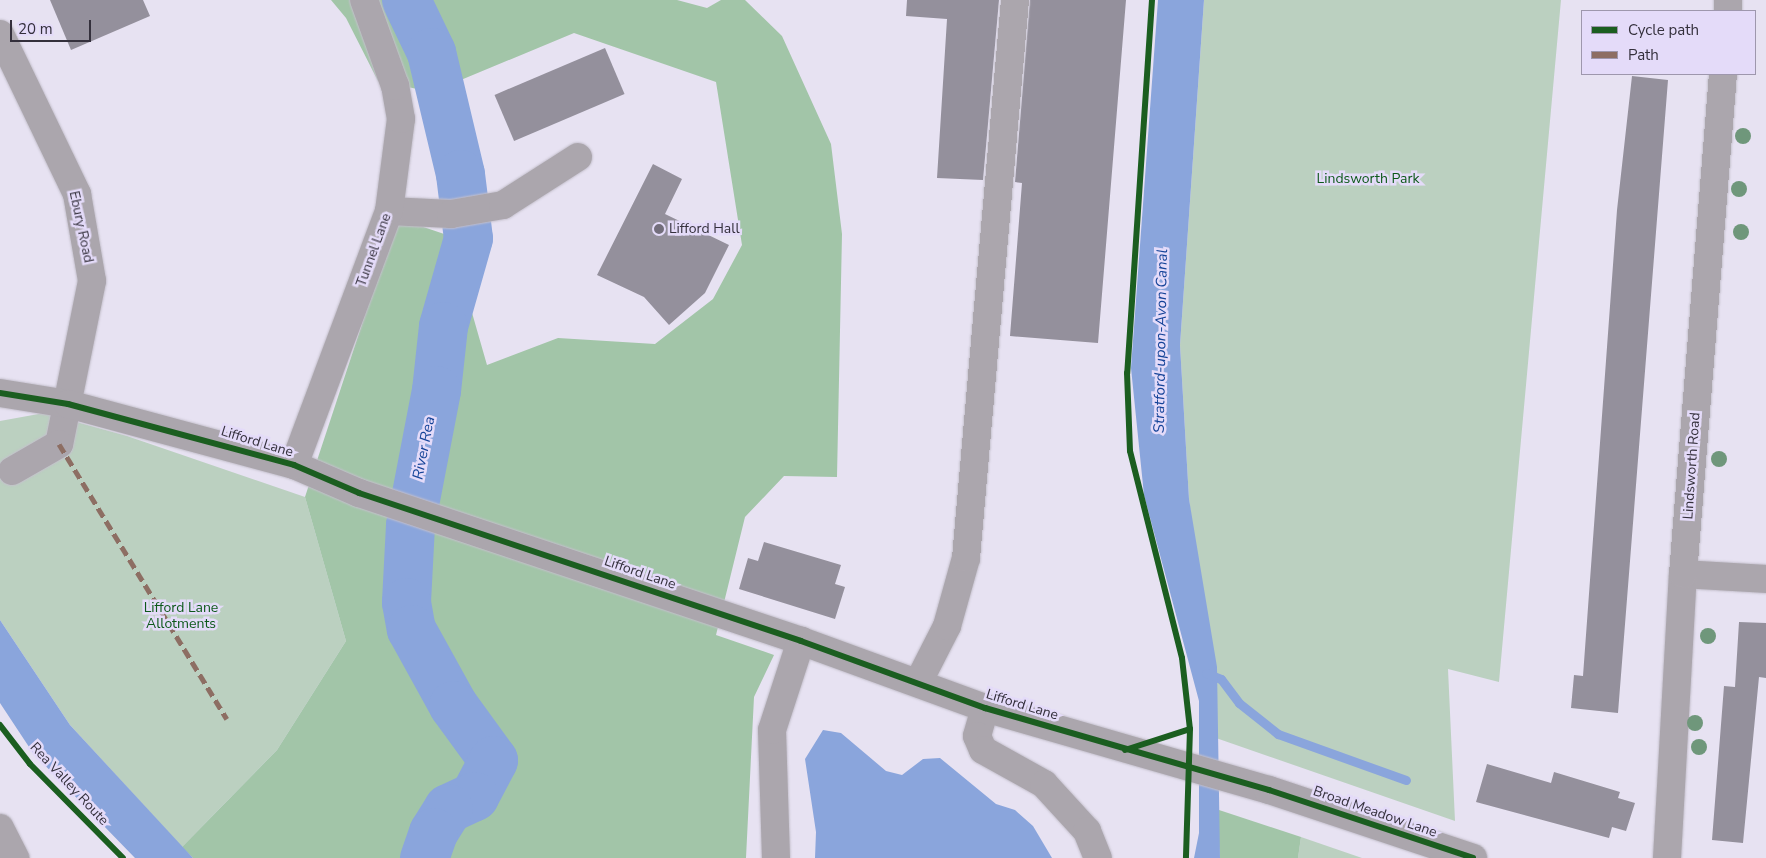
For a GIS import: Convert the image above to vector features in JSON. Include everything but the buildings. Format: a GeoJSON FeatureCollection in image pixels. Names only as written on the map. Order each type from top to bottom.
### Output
{"type":"FeatureCollection","features":[{"type":"Feature","properties":{"kind":"street","name":"Tunnel Lane"},"geometry":{"type":"LineString","coordinates":[[294,466],[389,211],[400,119],[395,86],[364,0]]}},
{"type":"Feature","properties":{"kind":"street"},"geometry":{"type":"LineString","coordinates":[[919,681],[946,626],[966,558],[1015,0]]}},
{"type":"Feature","properties":{"kind":"street","name":"Ebury Road"},"geometry":{"type":"LineString","coordinates":[[0,34],[77,194],[92,281],[59,444],[12,471]]}},
{"type":"Feature","properties":{"kind":"street","name":"Lindsworth Road"},"geometry":{"type":"LineString","coordinates":[[1667,858],[1684,574],[1723,75]]}},
{"type":"Feature","properties":{"kind":"street"},"geometry":{"type":"LineString","coordinates":[[389,211],[451,214],[503,205],[578,157]]}},
{"type":"Feature","properties":{"kind":"street","name":"Lifford Lane"},"geometry":{"type":"LineString","coordinates":[[0,393],[68,404],[294,466],[359,493],[801,640],[919,681],[985,708],[1125,750],[1269,790]]}},
{"type":"Feature","properties":{"kind":"street"},"geometry":{"type":"LineString","coordinates":[[1684,574],[1766,579]]}},
{"type":"Feature","properties":{"kind":"street"},"geometry":{"type":"LineString","coordinates":[[776,858],[772,730],[801,640]]}},
{"type":"Feature","properties":{"kind":"street"},"geometry":{"type":"LineString","coordinates":[[985,708],[976,736],[982,750],[1044,784],[1087,831],[1098,858]]}},
{"type":"Feature","properties":{"kind":"street","name":"Broad Meadow Lane"},"geometry":{"type":"LineString","coordinates":[[1269,790],[1473,858]]}},
{"type":"Feature","properties":{"kind":"street"},"geometry":{"type":"LineString","coordinates":[[0,828],[15,858]]}},
{"type":"Feature","properties":{"kind":"green space"},"geometry":{"type":"Polygon","coordinates":[[[331,0],[677,0],[707,8],[721,0],[745,0],[782,36],[831,144],[842,234],[837,477],[784,476],[745,517],[716,635],[774,655],[754,697],[746,858],[193,858],[182,847],[277,750],[346,641],[305,497],[397,218],[450,236],[487,365],[558,338],[655,344],[713,299],[742,245],[716,82],[574,33],[432,92],[378,81],[346,18],[331,0]]]}},
{"type":"Feature","properties":{"kind":"green space","name":"Lindsworth Park"},"geometry":{"type":"Polygon","coordinates":[[[1204,0],[1561,0],[1499,682],[1448,669],[1455,821],[1216,738],[1189,499],[1180,345],[1204,0]]]}},
{"type":"Feature","properties":{"kind":"green space","name":"Lifford Lane Allotments"},"geometry":{"type":"Polygon","coordinates":[[[44,413],[127,436],[305,497],[346,641],[277,750],[182,847],[70,725],[0,620],[0,421],[44,413]]]}},
{"type":"Feature","properties":{"kind":"green space"},"geometry":{"type":"Polygon","coordinates":[[[1216,809],[1301,837],[1298,858],[1220,858],[1216,809]]]}},
{"type":"Feature","properties":{"kind":"green space"},"geometry":{"type":"Polygon","coordinates":[[[1301,837],[1362,858],[1298,858],[1301,837]]]}},
{"type":"Feature","properties":{"kind":"water","name":"Stratford-upon-Avon Canal"},"geometry":{"type":"Polygon","coordinates":[[[1158,0],[1204,0],[1180,345],[1189,499],[1217,667],[1220,858],[1194,858],[1199,833],[1199,701],[1144,495],[1131,368],[1158,0]]]}},
{"type":"Feature","properties":{"kind":"water"},"geometry":{"type":"Polygon","coordinates":[[[0,620],[70,725],[193,858],[135,858],[33,753],[0,703],[0,620]]]}},
{"type":"Feature","properties":{"kind":"water"},"geometry":{"type":"Polygon","coordinates":[[[823,730],[841,733],[886,771],[902,775],[923,759],[940,758],[996,804],[1015,810],[1033,826],[1052,858],[815,858],[816,832],[805,759],[823,730]]]}},
{"type":"Feature","properties":{"kind":"waterway","name":"River Rea"},"geometry":{"type":"LineString","coordinates":[[406,0],[431,52],[460,174],[468,238],[443,326],[436,390],[410,525],[406,602],[411,629],[453,705],[493,760],[474,796],[448,808],[433,832],[424,858]]}},
{"type":"Feature","properties":{"kind":"waterway"},"geometry":{"type":"LineString","coordinates":[[1206,673],[1221,679],[1239,703],[1278,734],[1406,780]]}},
{"type":"Feature","properties":{"kind":"marked path"},"geometry":{"type":"LineString","coordinates":[[59,444],[227,719]]}},
{"type":"Feature","properties":{"kind":"cycle path"},"geometry":{"type":"LineString","coordinates":[[1152,0],[1127,373],[1130,451],[1182,658],[1190,729],[1186,858]]}},
{"type":"Feature","properties":{"kind":"cycle path"},"geometry":{"type":"LineString","coordinates":[[0,393],[68,404],[294,465],[359,493],[801,641],[985,708],[1269,790],[1473,858]]}},
{"type":"Feature","properties":{"kind":"cycle path","name":"Rea Valley Route"},"geometry":{"type":"LineString","coordinates":[[0,725],[30,764],[123,858]]}},
{"type":"Feature","properties":{"kind":"cycle path"},"geometry":{"type":"LineString","coordinates":[[1125,750],[1190,729]]}},
{"type":"Feature","properties":{"kind":"place","name":"Lifford Hall"},"geometry":{"type":"Point","coordinates":[659,229]}}]}
